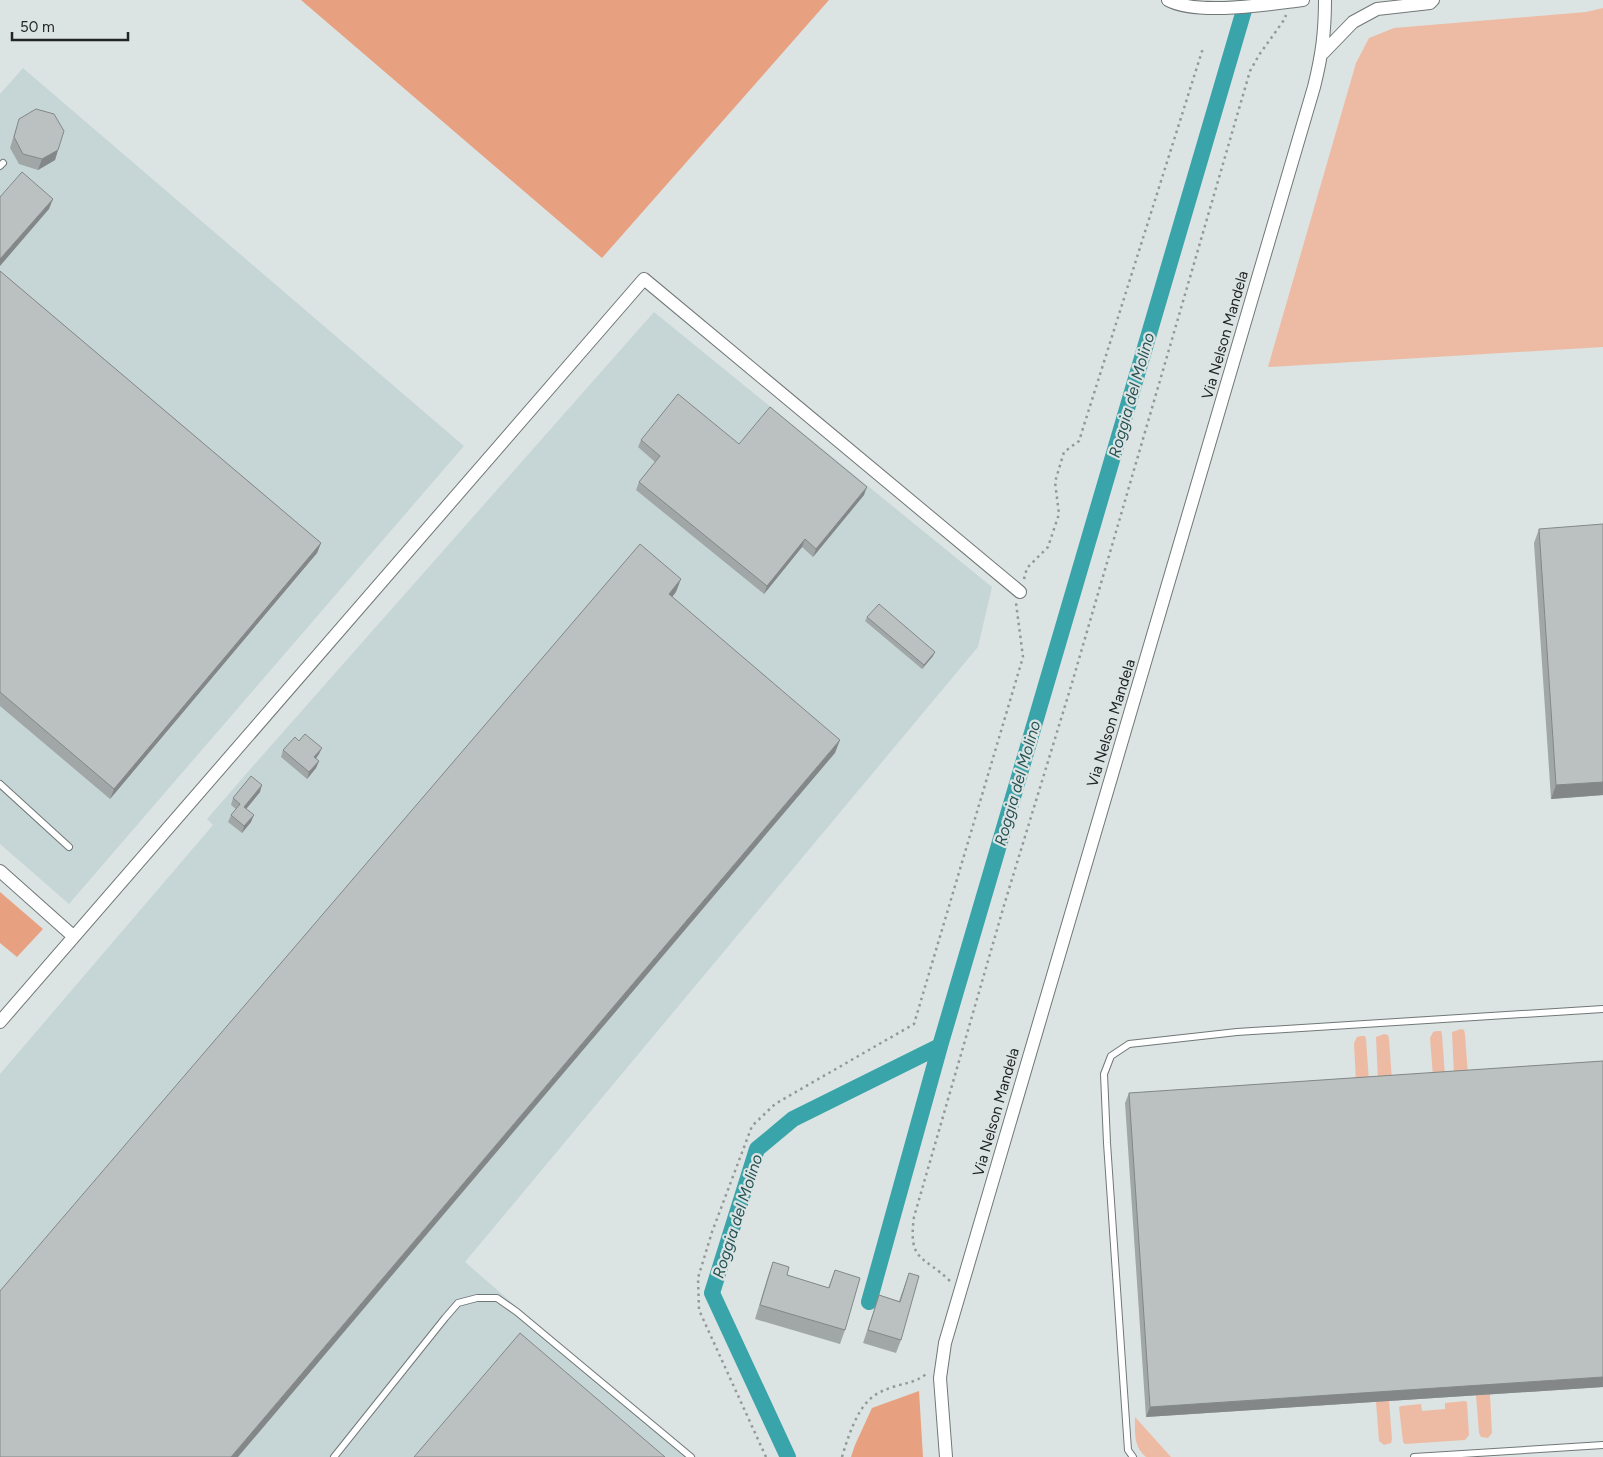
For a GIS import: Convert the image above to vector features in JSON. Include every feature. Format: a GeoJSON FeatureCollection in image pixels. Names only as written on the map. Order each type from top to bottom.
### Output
{"type":"FeatureCollection","features":[{"type":"Feature","properties":{"kind":"street"},"geometry":{"type":"LineString","coordinates":[[1168,0],[1175,4],[1214,8],[1302,0]]}},
{"type":"Feature","properties":{"kind":"street","name":"Via Nelson Mandela"},"geometry":{"type":"LineString","coordinates":[[946,1457],[940,1378],[941,1363],[961,1289],[1312,96],[1322,53],[1325,0]]}},
{"type":"Feature","properties":{"kind":"street"},"geometry":{"type":"LineString","coordinates":[[1322,53],[1353,22],[1377,9],[1430,3],[1433,0]]}},
{"type":"Feature","properties":{"kind":"street"},"geometry":{"type":"LineString","coordinates":[[0,1022],[644,279],[1020,592]]}},
{"type":"Feature","properties":{"kind":"street"},"geometry":{"type":"LineString","coordinates":[[0,871],[73,936]]}},
{"type":"Feature","properties":{"kind":"lane"},"geometry":{"type":"LineString","coordinates":[[0,784],[69,847]]}},
{"type":"Feature","properties":{"kind":"lane"},"geometry":{"type":"LineString","coordinates":[[1133,1457],[1128,1450],[1107,1143],[1104,1074],[1112,1056],[1129,1044],[1237,1032],[1603,1009]]}},
{"type":"Feature","properties":{"kind":"lane"},"geometry":{"type":"LineString","coordinates":[[334,1457],[458,1303],[476,1298],[497,1298],[517,1312],[691,1457]]}},
{"type":"Feature","properties":{"kind":"lane"},"geometry":{"type":"LineString","coordinates":[[1414,1457],[1603,1445]]}},
{"type":"Feature","properties":{"kind":"path"},"geometry":{"type":"LineString","coordinates":[[961,1289],[941,1272],[924,1262],[914,1250],[912,1235],[914,1217],[1250,72],[1259,55],[1284,20],[1285,2]]}},
{"type":"Feature","properties":{"kind":"path"},"geometry":{"type":"LineString","coordinates":[[766,1457],[699,1310],[698,1278],[712,1232],[752,1126],[775,1104],[914,1024],[1022,657],[1016,604],[1027,568],[1048,547],[1058,514],[1055,482],[1064,452],[1079,441],[1203,48]]}},
{"type":"Feature","properties":{"kind":"path"},"geometry":{"type":"LineString","coordinates":[[842,1457],[858,1415],[868,1400],[881,1391],[920,1380],[941,1363]]}},
{"type":"Feature","properties":{"kind":"shaded area"},"geometry":{"type":"Polygon","coordinates":[[[301,0],[829,0],[602,258],[301,0]]]}},
{"type":"Feature","properties":{"kind":"shaded area"},"geometry":{"type":"Polygon","coordinates":[[[1603,8],[1603,347],[1268,367],[1356,63],[1369,38],[1394,28],[1586,12],[1603,8]]]}},
{"type":"Feature","properties":{"kind":"shaded area"},"geometry":{"type":"Polygon","coordinates":[[[23,68],[464,446],[69,904],[0,844],[0,94],[23,68]]]}},
{"type":"Feature","properties":{"kind":"shaded area"},"geometry":{"type":"Polygon","coordinates":[[[654,312],[992,587],[978,647],[465,1262],[690,1457],[0,1457],[0,1074],[213,825],[207,819],[654,312]]]}},
{"type":"Feature","properties":{"kind":"shaded area"},"geometry":{"type":"Polygon","coordinates":[[[0,892],[43,929],[17,957],[0,943],[0,892]]]}},
{"type":"Feature","properties":{"kind":"shaded area"},"geometry":{"type":"Polygon","coordinates":[[[1464,1030],[1465,1034],[1468,1076],[1454,1076],[1452,1032],[1464,1030]]]}},
{"type":"Feature","properties":{"kind":"shaded area"},"geometry":{"type":"Polygon","coordinates":[[[1441,1031],[1442,1034],[1445,1077],[1433,1077],[1430,1038],[1433,1032],[1441,1031]]]}},
{"type":"Feature","properties":{"kind":"shaded area"},"geometry":{"type":"Polygon","coordinates":[[[1384,1034],[1388,1035],[1389,1039],[1392,1081],[1378,1081],[1376,1037],[1384,1034]]]}},
{"type":"Feature","properties":{"kind":"shaded area"},"geometry":{"type":"Polygon","coordinates":[[[1365,1036],[1366,1039],[1369,1082],[1356,1083],[1354,1043],[1357,1037],[1365,1036]]]}},
{"type":"Feature","properties":{"kind":"shaded area"},"geometry":{"type":"Polygon","coordinates":[[[919,1391],[923,1457],[851,1457],[872,1408],[919,1391]]]}},
{"type":"Feature","properties":{"kind":"shaded area"},"geometry":{"type":"Polygon","coordinates":[[[1490,1394],[1492,1433],[1488,1438],[1481,1437],[1479,1433],[1476,1395],[1490,1394]]]}},
{"type":"Feature","properties":{"kind":"shaded area"},"geometry":{"type":"Polygon","coordinates":[[[1389,1401],[1392,1439],[1391,1443],[1384,1445],[1379,1441],[1376,1402],[1389,1401]]]}},
{"type":"Feature","properties":{"kind":"shaded area"},"geometry":{"type":"Polygon","coordinates":[[[1467,1402],[1469,1435],[1465,1440],[1405,1444],[1403,1442],[1399,1407],[1421,1404],[1422,1411],[1445,1409],[1445,1403],[1467,1402]]]}},
{"type":"Feature","properties":{"kind":"shaded area"},"geometry":{"type":"Polygon","coordinates":[[[1135,1417],[1171,1457],[1146,1457],[1142,1453],[1137,1444],[1135,1417]]]}},
{"type":"Feature","properties":{"kind":"building"},"geometry":{"type":"Polygon","coordinates":[[[36,109],[54,114],[64,131],[58,150],[42,159],[23,154],[14,137],[19,119],[36,109]]]}},
{"type":"Feature","properties":{"kind":"building"},"geometry":{"type":"Polygon","coordinates":[[[22,172],[53,199],[0,259],[0,197],[22,172]]]}},
{"type":"Feature","properties":{"kind":"building"},"geometry":{"type":"Polygon","coordinates":[[[0,271],[321,543],[114,789],[0,692],[0,271]]]}},
{"type":"Feature","properties":{"kind":"building"},"geometry":{"type":"Polygon","coordinates":[[[678,394],[739,444],[770,407],[867,487],[816,549],[805,539],[767,586],[639,482],[660,456],[641,440],[678,394]]]}},
{"type":"Feature","properties":{"kind":"building"},"geometry":{"type":"Polygon","coordinates":[[[1603,524],[1603,782],[1556,785],[1539,529],[1603,524]]]}},
{"type":"Feature","properties":{"kind":"building"},"geometry":{"type":"Polygon","coordinates":[[[640,544],[681,579],[669,594],[840,740],[231,1457],[0,1457],[0,1291],[640,544]]]}},
{"type":"Feature","properties":{"kind":"building"},"geometry":{"type":"Polygon","coordinates":[[[879,604],[935,652],[924,665],[867,617],[879,604]]]}},
{"type":"Feature","properties":{"kind":"building"},"geometry":{"type":"Polygon","coordinates":[[[305,734],[322,748],[314,757],[319,761],[309,772],[283,750],[295,737],[299,741],[305,734]]]}},
{"type":"Feature","properties":{"kind":"building"},"geometry":{"type":"Polygon","coordinates":[[[251,776],[262,785],[244,807],[254,815],[244,826],[231,815],[240,804],[233,798],[251,776]]]}},
{"type":"Feature","properties":{"kind":"building"},"geometry":{"type":"Polygon","coordinates":[[[1603,1061],[1603,1377],[1150,1407],[1129,1093],[1603,1061]]]}},
{"type":"Feature","properties":{"kind":"building"},"geometry":{"type":"Polygon","coordinates":[[[773,1262],[789,1267],[787,1275],[829,1288],[835,1270],[860,1278],[845,1330],[760,1305],[773,1262]]]}},
{"type":"Feature","properties":{"kind":"building"},"geometry":{"type":"Polygon","coordinates":[[[909,1273],[919,1276],[901,1340],[868,1330],[879,1295],[900,1302],[909,1273]]]}},
{"type":"Feature","properties":{"kind":"building"},"geometry":{"type":"Polygon","coordinates":[[[520,1333],[665,1457],[414,1457],[520,1333]]]}},
{"type":"Feature","properties":{"kind":"waterway","name":"Roggia del Molino"},"geometry":{"type":"LineString","coordinates":[[788,1457],[712,1293],[757,1149],[793,1119],[940,1046],[1247,0]]}},
{"type":"Feature","properties":{"kind":"waterway"},"geometry":{"type":"LineString","coordinates":[[869,1302],[940,1046]]}}]}
